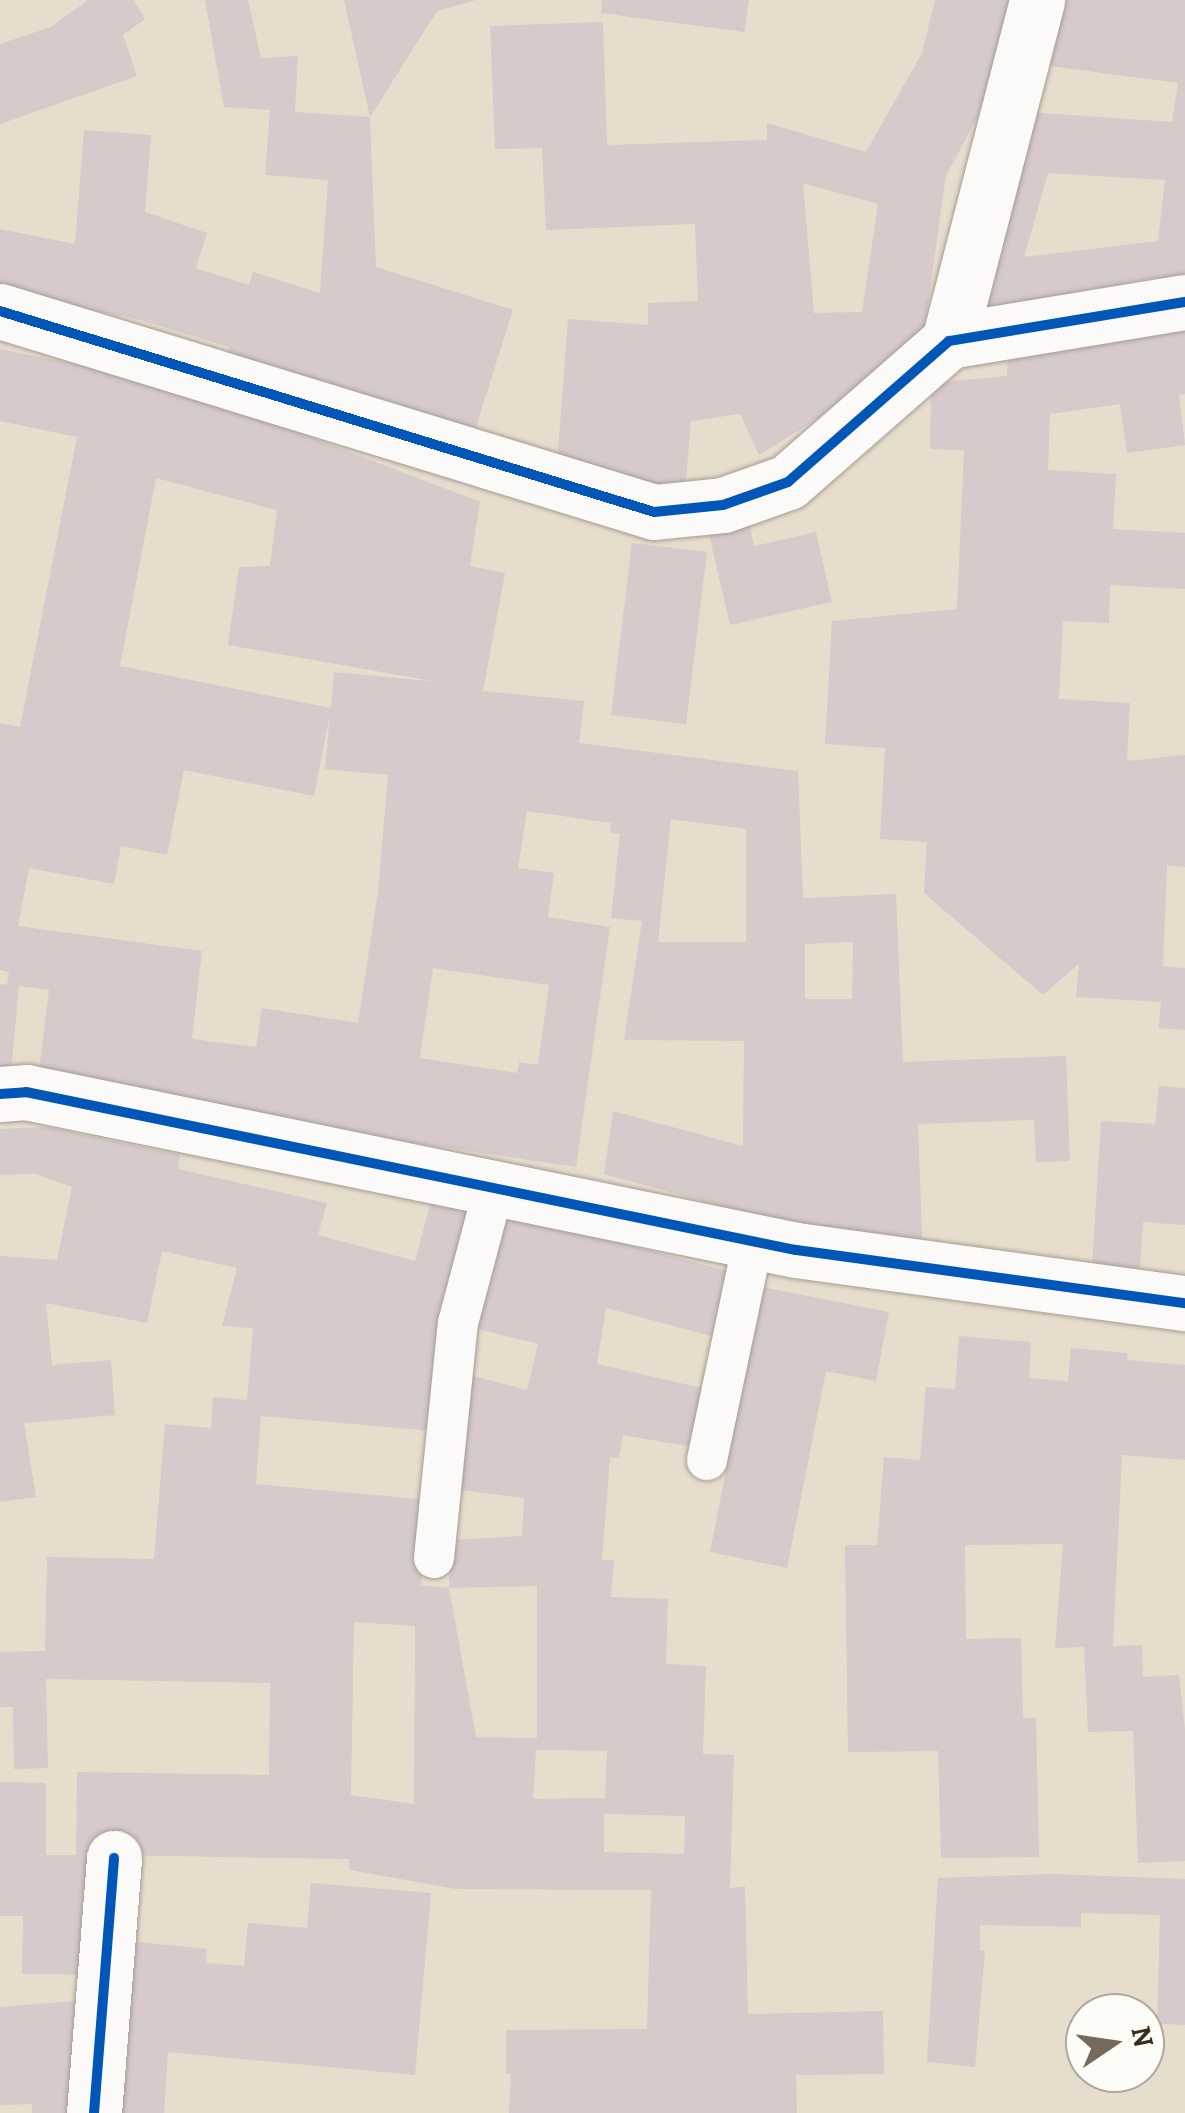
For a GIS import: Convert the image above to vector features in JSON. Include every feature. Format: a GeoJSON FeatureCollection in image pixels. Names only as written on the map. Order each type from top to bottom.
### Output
{"type":"FeatureCollection","features":[{"type":"Feature","properties":{"kind":"street"},"geometry":{"type":"LineString","coordinates":[[950,341],[1037,0]]}},
{"type":"Feature","properties":{"kind":"street"},"geometry":{"type":"LineString","coordinates":[[0,310],[654,512],[724,505],[788,482],[950,341],[1185,302]]}},
{"type":"Feature","properties":{"kind":"street"},"geometry":{"type":"LineString","coordinates":[[0,1094],[26,1092],[753,1242],[1185,1303]]}},
{"type":"Feature","properties":{"kind":"street"},"geometry":{"type":"LineString","coordinates":[[94,2113],[114,1858]]}},
{"type":"Feature","properties":{"kind":"lane"},"geometry":{"type":"LineString","coordinates":[[434,1558],[458,1323],[494,1188]]}},
{"type":"Feature","properties":{"kind":"lane"},"geometry":{"type":"LineString","coordinates":[[707,1460],[753,1242]]}},
{"type":"Feature","properties":{"kind":"building"},"geometry":{"type":"Polygon","coordinates":[[[88,0],[133,0],[145,19],[123,35],[137,76],[0,124],[0,44],[51,27],[88,0]]]}},
{"type":"Feature","properties":{"kind":"building"},"geometry":{"type":"Polygon","coordinates":[[[205,0],[248,0],[261,58],[298,56],[295,112],[370,117],[376,267],[513,310],[473,436],[226,357],[229,347],[137,319],[0,292],[0,229],[75,244],[84,130],[151,135],[145,212],[207,233],[196,268],[249,285],[253,272],[320,293],[328,180],[265,175],[270,110],[224,107],[205,0]]]}},
{"type":"Feature","properties":{"kind":"building"},"geometry":{"type":"Polygon","coordinates":[[[344,0],[476,0],[437,11],[370,117],[344,0]]]}},
{"type":"Feature","properties":{"kind":"building"},"geometry":{"type":"Polygon","coordinates":[[[602,0],[749,0],[744,32],[601,13],[602,0]]]}},
{"type":"Feature","properties":{"kind":"building"},"geometry":{"type":"Polygon","coordinates":[[[935,0],[1020,0],[1002,73],[946,175],[921,354],[759,455],[740,414],[691,421],[685,491],[557,465],[568,319],[648,325],[648,303],[698,301],[695,224],[546,230],[542,148],[495,149],[490,26],[603,22],[607,145],[767,140],[767,123],[866,152],[922,53],[935,0]],[[803,183],[814,313],[862,312],[878,204],[803,183]]]}},
{"type":"Feature","properties":{"kind":"building"},"geometry":{"type":"Polygon","coordinates":[[[1065,0],[1185,0],[1185,282],[1152,278],[973,312],[1027,112],[1172,122],[1178,83],[1050,66],[1065,0]],[[1048,173],[1024,257],[1158,241],[1165,180],[1048,173]]]}},
{"type":"Feature","properties":{"kind":"building"},"geometry":{"type":"Polygon","coordinates":[[[1185,326],[1185,394],[1179,395],[1185,445],[1127,453],[1120,404],[1050,414],[1048,470],[1116,474],[1113,529],[1185,533],[1185,589],[1110,585],[1109,623],[1063,621],[1059,699],[1130,703],[1127,761],[1185,755],[1185,867],[1167,865],[1163,966],[1185,968],[1185,1030],[1159,1028],[1161,1002],[1076,997],[1079,964],[1043,995],[924,893],[927,842],[880,839],[885,748],[825,744],[832,621],[957,609],[964,450],[930,449],[931,383],[1007,376],[1008,353],[1185,326]]]}},
{"type":"Feature","properties":{"kind":"building"},"geometry":{"type":"Polygon","coordinates":[[[0,349],[173,384],[480,502],[470,566],[505,573],[483,691],[584,701],[579,743],[798,771],[803,898],[896,894],[903,1062],[1066,1056],[1070,1161],[1036,1162],[1034,1120],[918,1124],[923,1261],[604,1174],[613,1111],[743,1146],[744,1041],[624,1040],[642,921],[611,918],[620,834],[610,832],[611,823],[527,811],[518,868],[554,873],[548,917],[610,927],[576,1167],[245,1118],[138,1086],[39,1071],[49,990],[19,986],[10,1083],[0,1082],[0,984],[7,985],[9,972],[0,970],[0,723],[20,727],[77,437],[0,421],[0,349]],[[156,478],[120,666],[331,708],[334,672],[438,682],[228,645],[239,567],[270,566],[277,510],[156,478]],[[330,714],[314,796],[184,770],[167,855],[121,846],[114,884],[29,868],[18,926],[202,951],[192,1039],[256,1047],[262,1008],[358,1023],[378,892],[388,775],[325,769],[330,714]],[[671,819],[658,942],[746,942],[746,829],[671,819]],[[853,942],[805,944],[805,999],[852,999],[853,942]],[[433,968],[420,1058],[517,1073],[519,1062],[538,1065],[549,985],[433,968]]]}},
{"type":"Feature","properties":{"kind":"building"},"geometry":{"type":"Polygon","coordinates":[[[749,521],[754,546],[816,532],[832,602],[730,625],[708,530],[749,521]]]}},
{"type":"Feature","properties":{"kind":"building"},"geometry":{"type":"Polygon","coordinates":[[[632,543],[707,552],[686,724],[611,715],[632,543]]]}},
{"type":"Feature","properties":{"kind":"building"},"geometry":{"type":"Polygon","coordinates":[[[1159,1086],[1185,1088],[1185,1225],[1143,1222],[1140,1269],[1092,1266],[1101,1121],[1155,1124],[1159,1086]]]}},
{"type":"Feature","properties":{"kind":"building"},"geometry":{"type":"Polygon","coordinates":[[[46,1127],[180,1155],[178,1169],[327,1203],[318,1235],[415,1261],[433,1194],[481,1207],[434,1431],[261,1416],[256,1484],[429,1500],[421,1585],[449,1588],[450,1540],[522,1536],[524,1498],[453,1489],[462,1373],[527,1390],[538,1344],[465,1326],[495,1210],[743,1275],[726,1340],[606,1308],[597,1364],[711,1390],[698,1448],[623,1435],[619,1458],[610,1457],[602,1560],[614,1560],[611,1597],[668,1599],[666,1664],[706,1666],[703,1754],[734,1755],[730,1888],[745,1886],[748,2014],[883,2011],[884,2074],[796,2075],[797,2113],[509,2113],[511,2074],[506,2074],[506,2030],[647,2029],[651,1890],[456,1889],[350,1870],[349,1859],[102,1855],[99,1975],[22,1974],[23,1916],[0,1916],[0,1782],[46,1783],[46,1855],[76,1855],[77,1772],[269,1775],[270,1683],[46,1679],[48,1768],[14,1769],[13,1707],[0,1707],[0,1652],[45,1651],[47,1557],[154,1559],[165,1424],[211,1428],[213,1397],[247,1400],[253,1328],[222,1326],[237,1268],[162,1251],[147,1323],[46,1303],[52,1365],[111,1360],[115,1415],[24,1423],[36,1497],[0,1502],[0,1256],[57,1260],[72,1187],[36,1174],[0,1175],[0,1129],[46,1127]],[[537,1586],[449,1588],[476,1737],[537,1738],[537,1586]],[[354,1622],[351,1795],[414,1804],[415,1626],[354,1622]],[[536,1750],[533,1799],[605,1798],[607,1751],[536,1750]],[[604,1814],[604,1852],[684,1854],[685,1816],[604,1814]]]}},
{"type":"Feature","properties":{"kind":"building"},"geometry":{"type":"Polygon","coordinates":[[[762,1287],[889,1312],[876,1381],[826,1371],[787,1568],[710,1552],[762,1287]]]}},
{"type":"Feature","properties":{"kind":"building"},"geometry":{"type":"Polygon","coordinates":[[[959,1336],[1031,1342],[1029,1378],[1068,1381],[1071,1348],[1128,1353],[1127,1360],[1185,1365],[1185,1460],[1122,1455],[1113,1646],[1142,1645],[1143,1677],[1179,1675],[1185,1729],[1185,1861],[1138,1863],[1133,1731],[1088,1732],[1084,1647],[1055,1648],[1063,1544],[965,1545],[966,1639],[1021,1638],[1023,1718],[1036,1718],[1039,1857],[941,1858],[938,1751],[848,1752],[845,1545],[877,1545],[884,1457],[920,1460],[926,1387],[955,1389],[959,1336]]]}},
{"type":"Feature","properties":{"kind":"building"},"geometry":{"type":"Polygon","coordinates":[[[1051,1874],[1185,1879],[1185,2025],[1165,2024],[1165,1993],[1158,1993],[1160,1915],[1081,1913],[1081,1927],[980,1925],[980,1950],[985,1951],[975,2067],[927,2062],[938,1878],[1051,1874]]]}},
{"type":"Feature","properties":{"kind":"building"},"geometry":{"type":"Polygon","coordinates":[[[311,1883],[431,1893],[415,2075],[168,2052],[164,2113],[113,2113],[129,1941],[207,1949],[206,1963],[244,1966],[248,1923],[307,1928],[311,1883]]]}},
{"type":"Feature","properties":{"kind":"building"},"geometry":{"type":"Polygon","coordinates":[[[88,2000],[83,2113],[32,2113],[32,2104],[0,2105],[0,2007],[88,2000]]]}},
{"type":"Feature","properties":{"kind":"cycle path"},"geometry":{"type":"LineString","coordinates":[[0,311],[654,512],[723,505],[788,482],[949,341],[1185,302]]}},
{"type":"Feature","properties":{"kind":"cycle path"},"geometry":{"type":"LineString","coordinates":[[0,1094],[26,1092],[796,1250],[1185,1303]]}},
{"type":"Feature","properties":{"kind":"cycle path"},"geometry":{"type":"LineString","coordinates":[[94,2113],[114,1858]]}}]}
